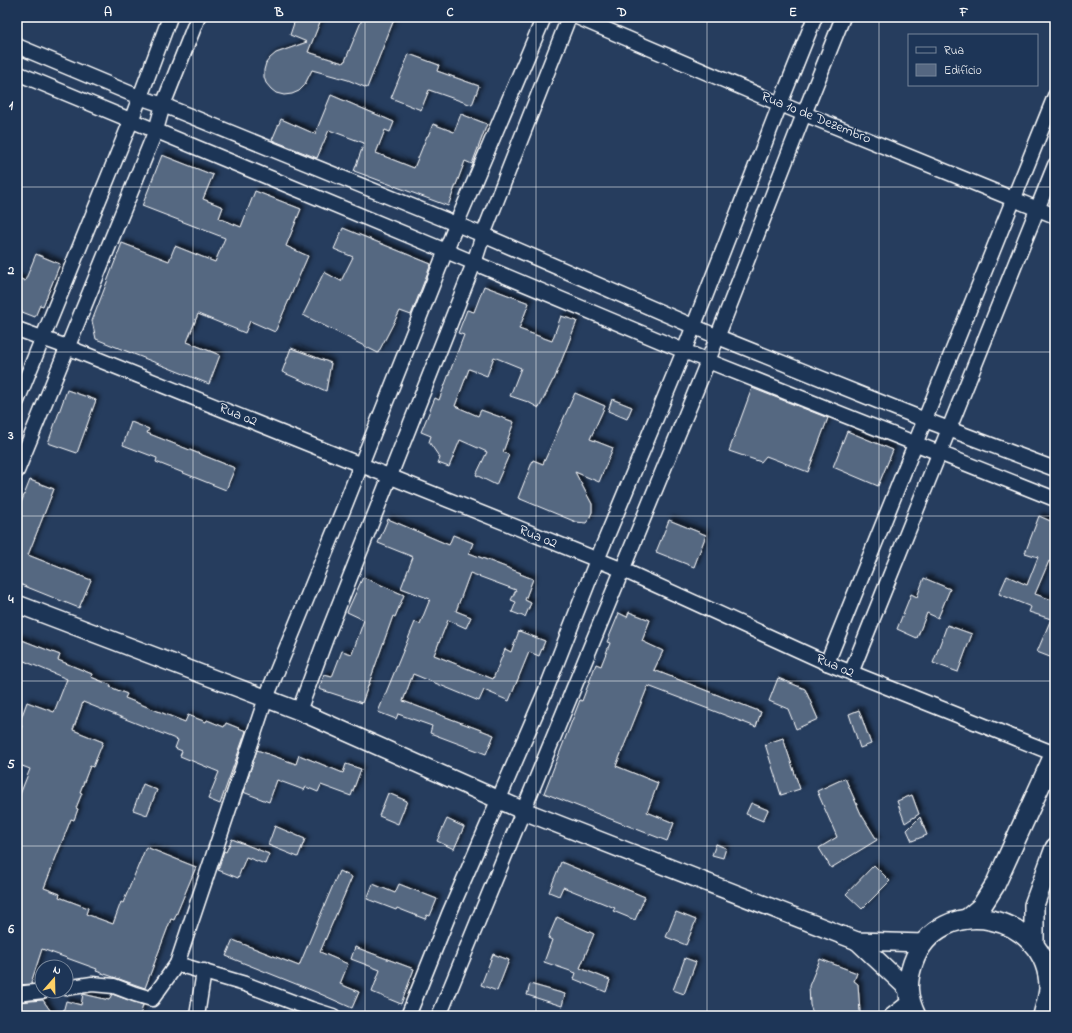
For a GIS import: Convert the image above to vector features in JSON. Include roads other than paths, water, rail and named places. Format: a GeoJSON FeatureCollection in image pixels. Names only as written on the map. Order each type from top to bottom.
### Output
{"type":"FeatureCollection","features":[{"type":"Feature","properties":{"kind":"main road"},"geometry":{"type":"LineString","coordinates":[[967,919],[980,907],[995,885],[1055,754]]}},
{"type":"Feature","properties":{"kind":"main road"},"geometry":{"type":"LineString","coordinates":[[1034,945],[1034,905],[1055,848]]}},
{"type":"Feature","properties":{"kind":"main road"},"geometry":{"type":"LineString","coordinates":[[911,1002],[910,972],[915,957],[924,943],[933,934],[955,922],[967,919],[986,918],[1004,923],[1020,932],[1034,945],[1040,955],[1048,977],[1048,1007]]}},
{"type":"Feature","properties":{"kind":"street"},"geometry":{"type":"LineString","coordinates":[[17,401],[131,121],[170,17]]}},
{"type":"Feature","properties":{"kind":"street"},"geometry":{"type":"LineString","coordinates":[[17,471],[156,130],[163,104],[198,17]]}},
{"type":"Feature","properties":{"kind":"street"},"geometry":{"type":"LineString","coordinates":[[74,987],[92,984],[114,986],[152,999],[177,964],[266,698],[456,224],[544,17]]}},
{"type":"Feature","properties":{"kind":"street"},"geometry":{"type":"LineString","coordinates":[[299,711],[329,630],[474,263],[569,17]]}},
{"type":"Feature","properties":{"kind":"street","name":"Rua 10 de Dezembro"},"geometry":{"type":"LineString","coordinates":[[577,17],[804,114],[1014,198],[1055,216]]}},
{"type":"Feature","properties":{"kind":"street"},"geometry":{"type":"LineString","coordinates":[[408,1016],[449,914],[546,690],[597,560],[684,352],[815,17]]}},
{"type":"Feature","properties":{"kind":"street"},"geometry":{"type":"LineString","coordinates":[[439,1016],[718,337],[843,17]]}},
{"type":"Feature","properties":{"kind":"street"},"geometry":{"type":"LineString","coordinates":[[17,46],[139,97],[163,104],[484,235],[718,337],[925,420],[1055,469]]}},
{"type":"Feature","properties":{"kind":"street"},"geometry":{"type":"LineString","coordinates":[[17,73],[446,251],[684,352],[1055,499]]}},
{"type":"Feature","properties":{"kind":"street"},"geometry":{"type":"LineString","coordinates":[[827,664],[1055,96]]}},
{"type":"Feature","properties":{"kind":"street"},"geometry":{"type":"LineString","coordinates":[[851,673],[1055,165]]}},
{"type":"Feature","properties":{"kind":"street","name":"Rua 02"},"geometry":{"type":"LineString","coordinates":[[17,329],[67,347],[623,570],[827,664],[1055,754]]}},
{"type":"Feature","properties":{"kind":"street"},"geometry":{"type":"LineString","coordinates":[[17,604],[299,711],[524,811],[857,941],[924,943]]}},
{"type":"Feature","properties":{"kind":"street"},"geometry":{"type":"LineString","coordinates":[[857,941],[911,1002],[891,1016]]}},
{"type":"Feature","properties":{"kind":"street"},"geometry":{"type":"LineString","coordinates":[[177,964],[245,984],[334,1016]]}},
{"type":"Feature","properties":{"kind":"street"},"geometry":{"type":"LineString","coordinates":[[197,1016],[204,971]]}},
{"type":"Feature","properties":{"kind":"street"},"geometry":{"type":"LineString","coordinates":[[17,994],[34,992]]}}]}
